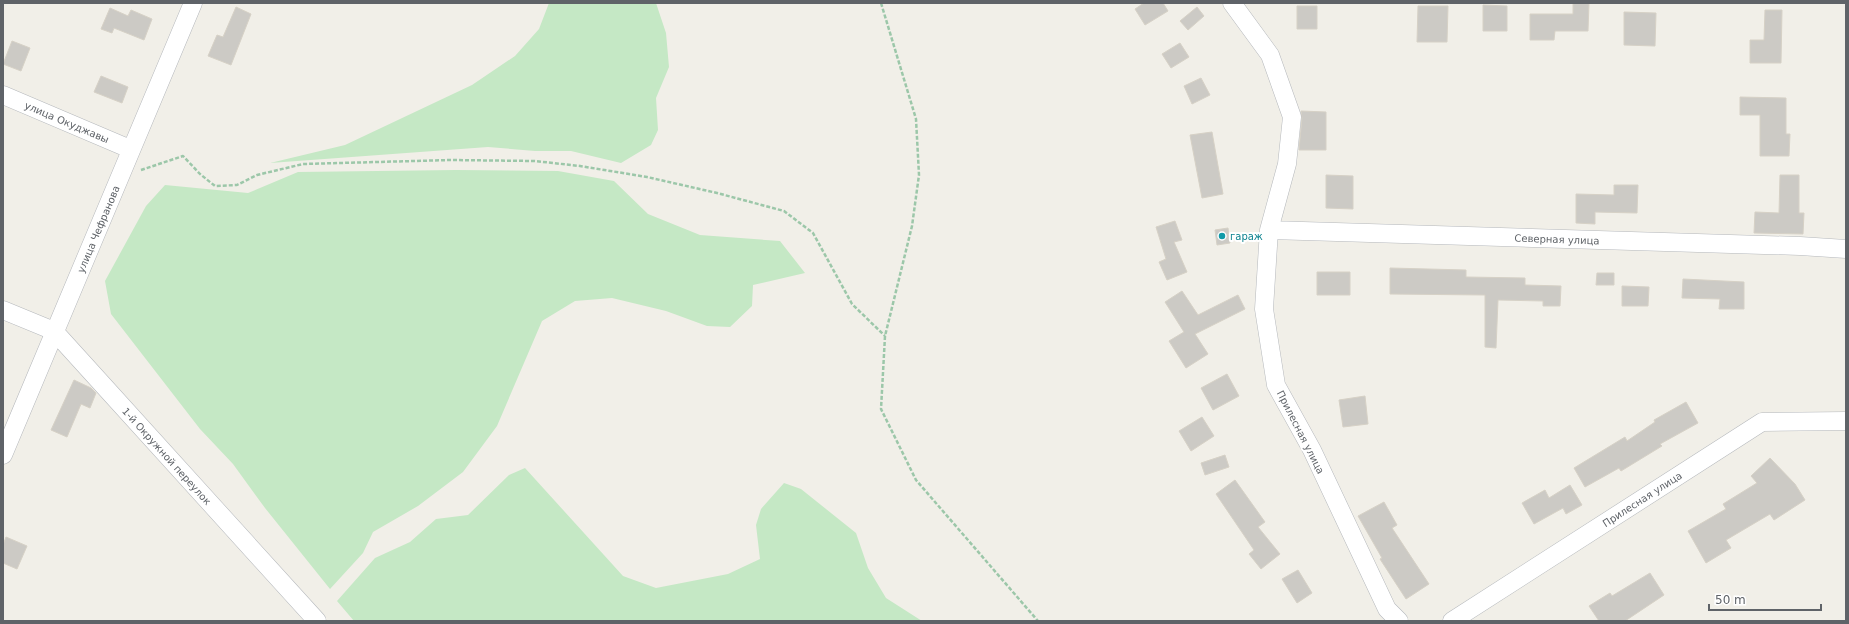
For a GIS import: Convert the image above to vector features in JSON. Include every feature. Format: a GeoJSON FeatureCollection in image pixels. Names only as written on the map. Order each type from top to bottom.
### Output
{"type":"FeatureCollection","features":[{"type":"Feature","properties":{"kind":"street","name":"улица Чефранова"},"geometry":{"type":"LineString","coordinates":[[3,455],[120,176],[130,148],[193,3]]}},
{"type":"Feature","properties":{"kind":"street","name":"Прилесная улица"},"geometry":{"type":"LineString","coordinates":[[1232,3],[1270,55],[1292,117],[1287,164],[1269,230],[1264,309],[1276,385],[1312,450],[1387,609],[1399,621]]}},
{"type":"Feature","properties":{"kind":"street","name":"улица Окуджавы"},"geometry":{"type":"LineString","coordinates":[[3,95],[130,148]]}},
{"type":"Feature","properties":{"kind":"street","name":"Северная улица"},"geometry":{"type":"LineString","coordinates":[[1269,230],[1792,246],[1846,249]]}},
{"type":"Feature","properties":{"kind":"street","name":"1-й Окружной переулок"},"geometry":{"type":"LineString","coordinates":[[3,310],[54,331],[317,621]]}},
{"type":"Feature","properties":{"kind":"street","name":"Прилесная улица"},"geometry":{"type":"LineString","coordinates":[[1452,621],[1762,422],[1846,422]]}},
{"type":"Feature","properties":{"kind":"path"},"geometry":{"type":"LineString","coordinates":[[881,3],[916,119],[919,175],[912,226],[886,336],[881,409],[916,480],[1038,621]]}},
{"type":"Feature","properties":{"kind":"path"},"geometry":{"type":"LineString","coordinates":[[120,176],[183,156],[200,174],[215,186],[237,185],[257,175],[303,164],[397,161],[535,161],[647,177],[784,211],[813,233],[852,304],[886,336]]}},
{"type":"Feature","properties":{"kind":"green space"},"geometry":{"type":"Polygon","coordinates":[[[549,3],[656,3],[666,33],[669,67],[656,98],[658,130],[651,145],[621,163],[571,151],[535,151],[488,147],[270,163],[345,145],[472,85],[515,56],[539,29],[549,3]]]}},
{"type":"Feature","properties":{"kind":"green space"},"geometry":{"type":"Polygon","coordinates":[[[456,170],[558,171],[614,181],[648,214],[700,235],[780,241],[805,273],[753,285],[752,306],[730,327],[707,326],[666,311],[612,298],[575,301],[542,321],[497,426],[463,472],[418,506],[373,532],[363,553],[330,589],[265,508],[233,464],[200,429],[111,314],[105,281],[146,206],[165,185],[248,193],[298,172],[456,170]]]}},
{"type":"Feature","properties":{"kind":"green space"},"geometry":{"type":"Polygon","coordinates":[[[525,468],[623,576],[656,588],[728,574],[760,559],[756,525],[761,509],[784,483],[801,489],[856,533],[868,568],[886,598],[922,621],[354,621],[337,601],[375,558],[410,542],[436,519],[468,515],[509,475],[525,468]]]}},
{"type":"Feature","properties":{"kind":"building"},"geometry":{"type":"Polygon","coordinates":[[[1144,3],[1163,3],[1168,11],[1145,25],[1135,9],[1144,3]]]}},
{"type":"Feature","properties":{"kind":"building"},"geometry":{"type":"Polygon","coordinates":[[[1573,3],[1589,3],[1588,31],[1555,31],[1554,40],[1530,40],[1530,14],[1573,14],[1573,3]]]}},
{"type":"Feature","properties":{"kind":"building"},"geometry":{"type":"Polygon","coordinates":[[[1483,5],[1507,6],[1507,31],[1483,31],[1483,5]]]}},
{"type":"Feature","properties":{"kind":"building"},"geometry":{"type":"Polygon","coordinates":[[[1297,6],[1317,6],[1317,29],[1297,29],[1297,6]]]}},
{"type":"Feature","properties":{"kind":"building"},"geometry":{"type":"Polygon","coordinates":[[[1418,6],[1448,6],[1447,42],[1417,42],[1418,6]]]}},
{"type":"Feature","properties":{"kind":"building"},"geometry":{"type":"Polygon","coordinates":[[[236,7],[251,14],[231,65],[208,56],[217,35],[223,37],[236,7]]]}},
{"type":"Feature","properties":{"kind":"building"},"geometry":{"type":"Polygon","coordinates":[[[1197,7],[1204,16],[1188,30],[1180,21],[1197,7]]]}},
{"type":"Feature","properties":{"kind":"building"},"geometry":{"type":"Polygon","coordinates":[[[110,8],[128,16],[131,10],[152,19],[144,40],[114,28],[112,33],[101,29],[110,8]]]}},
{"type":"Feature","properties":{"kind":"building"},"geometry":{"type":"Polygon","coordinates":[[[1765,10],[1782,10],[1781,63],[1750,63],[1750,40],[1764,40],[1765,10]]]}},
{"type":"Feature","properties":{"kind":"building"},"geometry":{"type":"Polygon","coordinates":[[[1624,12],[1656,13],[1655,46],[1624,45],[1624,12]]]}},
{"type":"Feature","properties":{"kind":"building"},"geometry":{"type":"Polygon","coordinates":[[[12,41],[30,48],[21,71],[3,64],[12,41]]]}},
{"type":"Feature","properties":{"kind":"building"},"geometry":{"type":"Polygon","coordinates":[[[1180,43],[1189,57],[1171,68],[1162,54],[1180,43]]]}},
{"type":"Feature","properties":{"kind":"building"},"geometry":{"type":"Polygon","coordinates":[[[101,76],[128,87],[122,103],[94,92],[101,76]]]}},
{"type":"Feature","properties":{"kind":"building"},"geometry":{"type":"Polygon","coordinates":[[[1201,78],[1210,95],[1192,104],[1184,86],[1201,78]]]}},
{"type":"Feature","properties":{"kind":"building"},"geometry":{"type":"Polygon","coordinates":[[[1740,97],[1786,98],[1786,134],[1790,134],[1789,156],[1760,156],[1760,115],[1740,115],[1740,97]]]}},
{"type":"Feature","properties":{"kind":"building"},"geometry":{"type":"Polygon","coordinates":[[[1301,111],[1326,112],[1326,150],[1299,150],[1302,118],[1301,111]]]}},
{"type":"Feature","properties":{"kind":"building"},"geometry":{"type":"Polygon","coordinates":[[[1212,132],[1223,194],[1202,198],[1190,135],[1212,132]]]}},
{"type":"Feature","properties":{"kind":"building"},"geometry":{"type":"Polygon","coordinates":[[[1326,175],[1353,176],[1353,209],[1326,208],[1326,175]]]}},
{"type":"Feature","properties":{"kind":"building"},"geometry":{"type":"Polygon","coordinates":[[[1780,175],[1799,175],[1799,213],[1804,213],[1803,234],[1754,233],[1755,212],[1779,213],[1780,175]]]}},
{"type":"Feature","properties":{"kind":"building"},"geometry":{"type":"Polygon","coordinates":[[[1614,185],[1638,185],[1637,213],[1595,212],[1595,224],[1576,223],[1576,194],[1614,195],[1614,185]]]}},
{"type":"Feature","properties":{"kind":"building"},"geometry":{"type":"Polygon","coordinates":[[[1175,221],[1182,240],[1174,242],[1187,272],[1167,280],[1159,262],[1166,259],[1156,227],[1175,221]]]}},
{"type":"Feature","properties":{"kind":"building","name":"гараж"},"geometry":{"type":"Polygon","coordinates":[[[1228,228],[1230,243],[1217,245],[1215,230],[1228,228]]]}},
{"type":"Feature","properties":{"kind":"building"},"geometry":{"type":"Polygon","coordinates":[[[1390,268],[1466,270],[1466,277],[1525,278],[1525,285],[1561,286],[1560,306],[1543,306],[1543,301],[1498,300],[1496,348],[1485,347],[1485,295],[1390,294],[1390,268]]]}},
{"type":"Feature","properties":{"kind":"building"},"geometry":{"type":"Polygon","coordinates":[[[1317,272],[1350,272],[1350,295],[1317,295],[1317,272]]]}},
{"type":"Feature","properties":{"kind":"building"},"geometry":{"type":"Polygon","coordinates":[[[1597,273],[1614,273],[1614,285],[1596,285],[1597,273]]]}},
{"type":"Feature","properties":{"kind":"building"},"geometry":{"type":"Polygon","coordinates":[[[1683,279],[1744,282],[1744,309],[1719,309],[1720,299],[1682,298],[1683,279]]]}},
{"type":"Feature","properties":{"kind":"building"},"geometry":{"type":"Polygon","coordinates":[[[1622,286],[1649,287],[1648,306],[1622,306],[1622,286]]]}},
{"type":"Feature","properties":{"kind":"building"},"geometry":{"type":"Polygon","coordinates":[[[1182,291],[1198,315],[1238,295],[1245,309],[1195,334],[1208,354],[1186,368],[1169,341],[1184,332],[1165,302],[1182,291]]]}},
{"type":"Feature","properties":{"kind":"building"},"geometry":{"type":"Polygon","coordinates":[[[1227,374],[1239,396],[1213,410],[1201,388],[1227,374]]]}},
{"type":"Feature","properties":{"kind":"building"},"geometry":{"type":"Polygon","coordinates":[[[74,380],[91,388],[96,393],[90,408],[81,404],[67,437],[51,430],[74,380]]]}},
{"type":"Feature","properties":{"kind":"building"},"geometry":{"type":"Polygon","coordinates":[[[1365,396],[1368,424],[1343,427],[1339,400],[1365,396]]]}},
{"type":"Feature","properties":{"kind":"building"},"geometry":{"type":"Polygon","coordinates":[[[1686,402],[1698,423],[1660,444],[1662,446],[1621,471],[1619,468],[1585,487],[1574,468],[1625,437],[1627,441],[1655,422],[1654,420],[1686,402]]]}},
{"type":"Feature","properties":{"kind":"building"},"geometry":{"type":"Polygon","coordinates":[[[1202,417],[1214,436],[1191,451],[1179,431],[1202,417]]]}},
{"type":"Feature","properties":{"kind":"building"},"geometry":{"type":"Polygon","coordinates":[[[1225,455],[1229,467],[1205,475],[1201,463],[1225,455]]]}},
{"type":"Feature","properties":{"kind":"building"},"geometry":{"type":"Polygon","coordinates":[[[1770,458],[1795,484],[1805,500],[1774,520],[1770,514],[1726,540],[1731,548],[1706,563],[1688,531],[1726,509],[1723,504],[1757,483],[1751,476],[1770,458]]]}},
{"type":"Feature","properties":{"kind":"building"},"geometry":{"type":"Polygon","coordinates":[[[1235,480],[1265,522],[1258,527],[1280,554],[1261,569],[1249,554],[1254,550],[1216,494],[1235,480]]]}},
{"type":"Feature","properties":{"kind":"building"},"geometry":{"type":"Polygon","coordinates":[[[1570,485],[1582,505],[1566,514],[1563,508],[1534,524],[1522,503],[1545,490],[1549,498],[1570,485]]]}},
{"type":"Feature","properties":{"kind":"building"},"geometry":{"type":"Polygon","coordinates":[[[1384,502],[1397,525],[1392,528],[1429,584],[1406,599],[1380,559],[1382,558],[1358,516],[1384,502]]]}},
{"type":"Feature","properties":{"kind":"building"},"geometry":{"type":"Polygon","coordinates":[[[6,537],[27,546],[17,569],[3,563],[3,545],[6,537]]]}},
{"type":"Feature","properties":{"kind":"building"},"geometry":{"type":"Polygon","coordinates":[[[1298,570],[1312,593],[1297,603],[1282,579],[1298,570]]]}},
{"type":"Feature","properties":{"kind":"building"},"geometry":{"type":"Polygon","coordinates":[[[1650,573],[1664,595],[1625,621],[1599,621],[1589,606],[1610,593],[1612,596],[1650,573]]]}},
{"type":"Feature","properties":{"kind":"place","name":"гараж"},"geometry":{"type":"Point","coordinates":[1222,236]}}]}
